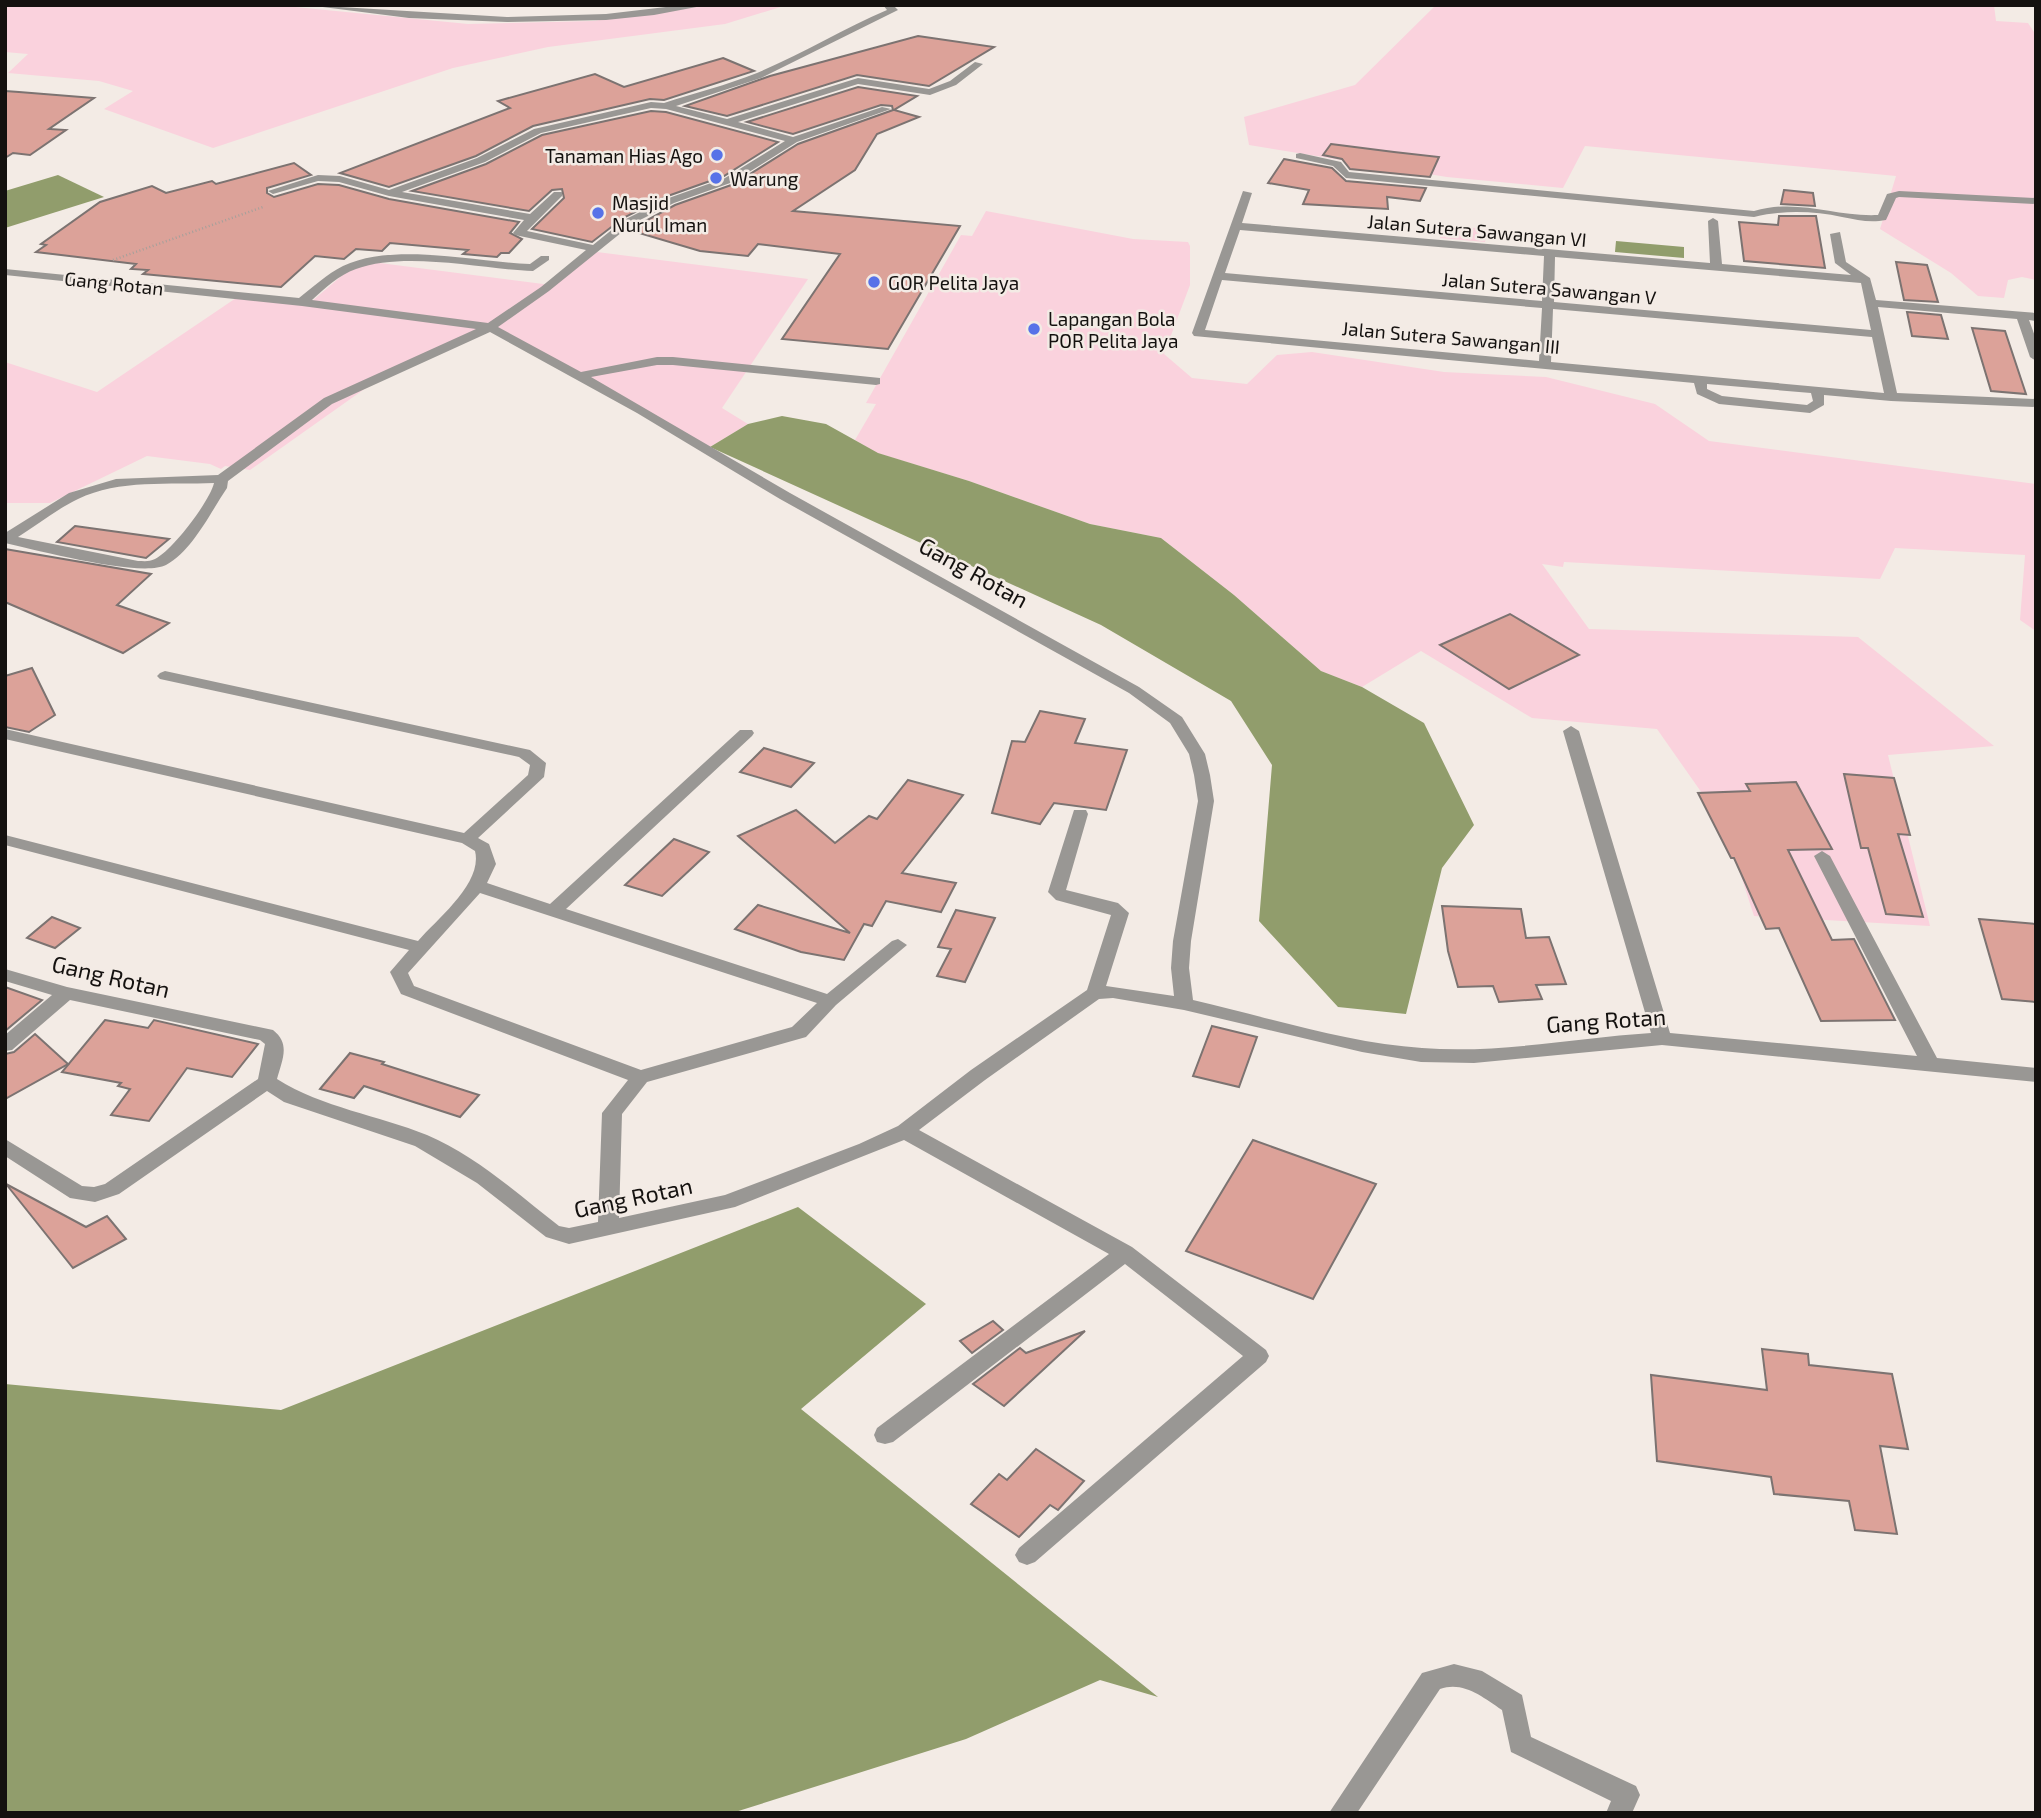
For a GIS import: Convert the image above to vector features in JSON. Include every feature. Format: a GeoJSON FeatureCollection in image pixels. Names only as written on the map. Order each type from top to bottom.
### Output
{"type":"FeatureCollection","features":[{"type":"Feature","properties":{"kind":"street"},"geometry":{"type":"LineString","coordinates":[[311,5],[366,8],[467,20],[599,17],[703,5]]}},
{"type":"Feature","properties":{"kind":"street"},"geometry":{"type":"LineString","coordinates":[[666,106],[731,87],[802,57],[845,31],[894,10],[887,5]]}},
{"type":"Feature","properties":{"kind":"street"},"geometry":{"type":"LineString","coordinates":[[731,121],[858,81],[930,92],[953,83],[978,64]]}},
{"type":"Feature","properties":{"kind":"street"},"geometry":{"type":"LineString","coordinates":[[389,193],[481,160],[513,141],[538,131],[651,105],[731,121],[793,140]]}},
{"type":"Feature","properties":{"kind":"street"},"geometry":{"type":"LineString","coordinates":[[5,539],[74,496],[99,488],[121,482],[221,479],[328,401],[490,327],[545,289],[628,222],[670,201],[729,180],[793,140],[886,109]]}},
{"type":"Feature","properties":{"kind":"street"},"geometry":{"type":"LineString","coordinates":[[1300,156],[1336,164],[1346,175],[1754,214],[1774,208],[1843,214],[1872,220],[1882,218],[1891,196],[1899,194],[2036,201]]}},
{"type":"Feature","properties":{"kind":"street"},"geometry":{"type":"LineString","coordinates":[[274,191],[328,178],[389,193],[532,218]]}},
{"type":"Feature","properties":{"kind":"street"},"geometry":{"type":"LineString","coordinates":[[1218,276],[1247,193]]}},
{"type":"Feature","properties":{"kind":"street"},"geometry":{"type":"LineString","coordinates":[[558,194],[519,233],[593,248]]}},
{"type":"Feature","properties":{"kind":"street"},"geometry":{"type":"LineString","coordinates":[[1713,220],[1716,267]]}},
{"type":"Feature","properties":{"kind":"street","name":"Jalan Sutera Sawangan VI"},"geometry":{"type":"LineString","coordinates":[[1235,226],[1866,280]]}},
{"type":"Feature","properties":{"kind":"street"},"geometry":{"type":"LineString","coordinates":[[1836,233],[1841,263],[1866,280],[1891,397]]}},
{"type":"Feature","properties":{"kind":"street"},"geometry":{"type":"LineString","coordinates":[[1545,365],[1550,253]]}},
{"type":"Feature","properties":{"kind":"street"},"geometry":{"type":"LineString","coordinates":[[302,302],[339,272],[369,261],[395,259],[533,268],[545,258]]}},
{"type":"Feature","properties":{"kind":"street","name":"Gang Rotan"},"geometry":{"type":"LineString","coordinates":[[5,272],[302,302],[490,327],[642,410],[785,496],[1106,673],[1158,705],[1176,720],[1198,754],[1206,801],[1182,941],[1184,1004]]}},
{"type":"Feature","properties":{"kind":"street","name":"Jalan Sutera Sawangan V"},"geometry":{"type":"LineString","coordinates":[[1218,276],[1878,334]]}},
{"type":"Feature","properties":{"kind":"street","name":"Jalan Sutera Sawangan III"},"geometry":{"type":"LineString","coordinates":[[1218,276],[1198,333],[1816,391],[2036,403]]}},
{"type":"Feature","properties":{"kind":"street"},"geometry":{"type":"LineString","coordinates":[[1871,303],[2036,317]]}},
{"type":"Feature","properties":{"kind":"street"},"geometry":{"type":"LineString","coordinates":[[2022,316],[2036,357]]}},
{"type":"Feature","properties":{"kind":"street"},"geometry":{"type":"LineString","coordinates":[[579,376],[657,361],[819,374],[876,382]]}},
{"type":"Feature","properties":{"kind":"street"},"geometry":{"type":"LineString","coordinates":[[1700,380],[1701,391],[1719,400],[1810,409],[1820,402],[1816,391]]}},
{"type":"Feature","properties":{"kind":"street"},"geometry":{"type":"LineString","coordinates":[[5,539],[138,565],[155,564],[166,559],[175,548],[220,488],[221,479]]}},
{"type":"Feature","properties":{"kind":"street"},"geometry":{"type":"LineString","coordinates":[[165,676],[524,753],[538,763],[536,777],[467,839]]}},
{"type":"Feature","properties":{"kind":"street"},"geometry":{"type":"LineString","coordinates":[[1571,730],[1662,1039]]}},
{"type":"Feature","properties":{"kind":"street"},"geometry":{"type":"LineString","coordinates":[[553,911],[746,733]]}},
{"type":"Feature","properties":{"kind":"street"},"geometry":{"type":"LineString","coordinates":[[5,734],[467,839],[483,848],[487,864],[477,886],[400,972],[407,990],[640,1077],[799,1032],[830,1000],[898,944]]}},
{"type":"Feature","properties":{"kind":"street"},"geometry":{"type":"LineString","coordinates":[[1080,814],[1058,892],[1062,896],[1112,907],[1120,913],[1095,993]]}},
{"type":"Feature","properties":{"kind":"street"},"geometry":{"type":"LineString","coordinates":[[5,840],[420,947]]}},
{"type":"Feature","properties":{"kind":"street"},"geometry":{"type":"LineString","coordinates":[[1822,856],[1930,1063]]}},
{"type":"Feature","properties":{"kind":"street"},"geometry":{"type":"LineString","coordinates":[[477,886],[830,1000]]}},
{"type":"Feature","properties":{"kind":"street","name":"Gang Rotan"},"geometry":{"type":"LineString","coordinates":[[5,975],[66,993],[266,1035],[274,1041],[275,1050],[267,1083],[291,1097],[422,1141],[484,1178],[552,1232],[569,1236],[728,1202],[866,1149],[905,1131],[978,1075],[1095,993],[1112,992],[1184,1004],[1362,1046],[1421,1055],[1474,1056],[1662,1039],[2036,1075]]}},
{"type":"Feature","properties":{"kind":"street"},"geometry":{"type":"LineString","coordinates":[[5,1045],[66,993]]}},
{"type":"Feature","properties":{"kind":"street"},"geometry":{"type":"LineString","coordinates":[[608,1228],[612,1113],[640,1077]]}},
{"type":"Feature","properties":{"kind":"street"},"geometry":{"type":"LineString","coordinates":[[5,1146],[77,1193],[94,1195],[112,1189],[267,1083]]}},
{"type":"Feature","properties":{"kind":"street"},"geometry":{"type":"LineString","coordinates":[[905,1131],[1125,1253],[1258,1356],[1027,1555]]}},
{"type":"Feature","properties":{"kind":"street"},"geometry":{"type":"LineString","coordinates":[[885,1435],[1125,1253]]}},
{"type":"Feature","properties":{"kind":"street"},"geometry":{"type":"LineString","coordinates":[[1342,1813],[1431,1681],[1446,1674],[1464,1674],[1513,1703],[1520,1744],[1627,1795],[1619,1813]]}},
{"type":"Feature","properties":{"kind":"path","name":"Gang Rotan"},"geometry":{"type":"LineString","coordinates":[[108,262],[271,205]]}},
{"type":"Feature","properties":{"kind":"shaded area"},"geometry":{"type":"Polygon","coordinates":[[[5,5],[275,5],[468,24],[593,21],[703,5],[787,5],[725,24],[548,47],[453,68],[213,148],[104,109],[133,91],[99,81],[8,73],[28,54],[5,52],[5,5]]]}},
{"type":"Feature","properties":{"kind":"shaded area"},"geometry":{"type":"Polygon","coordinates":[[[1436,5],[1994,5],[1996,21],[2028,23],[2036,35],[2036,280],[2022,277],[2008,280],[2004,298],[1978,296],[1951,273],[1880,229],[1896,176],[1585,146],[1563,188],[1447,177],[1249,145],[1244,117],[1355,85],[1436,5]]]}},
{"type":"Feature","properties":{"kind":"shaded area"},"geometry":{"type":"Polygon","coordinates":[[[58,175],[104,197],[5,228],[5,191],[58,175]]]}},
{"type":"Feature","properties":{"kind":"shaded area"},"geometry":{"type":"Polygon","coordinates":[[[986,211],[1133,239],[1188,242],[1190,285],[1164,354],[1192,378],[1247,384],[1277,355],[1312,352],[1444,372],[1546,377],[1655,404],[1709,441],[2036,484],[2036,631],[2020,620],[2025,555],[1895,548],[1880,579],[1564,562],[1563,567],[1542,564],[1589,629],[1858,637],[1994,746],[1888,755],[1930,926],[1754,916],[1725,826],[1657,729],[1532,718],[1421,651],[1362,687],[1321,671],[1234,595],[1161,538],[1090,524],[969,481],[877,453],[855,440],[876,404],[866,403],[961,235],[972,236],[986,211]]]}},
{"type":"Feature","properties":{"kind":"shaded area"},"geometry":{"type":"Polygon","coordinates":[[[1442,225],[1487,229],[1485,242],[1440,238],[1442,225]]]}},
{"type":"Feature","properties":{"kind":"shaded area"},"geometry":{"type":"Polygon","coordinates":[[[1616,241],[1684,247],[1684,258],[1615,252],[1616,241]]]}},
{"type":"Feature","properties":{"kind":"shaded area"},"geometry":{"type":"Polygon","coordinates":[[[597,252],[808,279],[722,408],[748,424],[710,447],[486,328],[380,378],[250,470],[225,466],[221,469],[210,464],[147,456],[50,503],[5,503],[5,362],[97,392],[242,294],[311,302],[345,273],[372,262],[551,285],[597,252]]]}},
{"type":"Feature","properties":{"kind":"shaded area"},"geometry":{"type":"Polygon","coordinates":[[[782,416],[826,424],[878,453],[969,481],[1090,524],[1161,538],[1234,595],[1321,671],[1362,687],[1424,723],[1474,825],[1442,868],[1406,1014],[1338,1007],[1259,921],[1272,765],[1231,701],[1101,625],[710,447],[748,424],[782,416]]]}},
{"type":"Feature","properties":{"kind":"shaded area"},"geometry":{"type":"Polygon","coordinates":[[[798,1207],[926,1304],[801,1409],[1158,1697],[1100,1680],[966,1739],[732,1813],[5,1813],[5,1384],[281,1410],[798,1207]]]}},
{"type":"Feature","properties":{"kind":"building"},"geometry":{"type":"Polygon","coordinates":[[[918,36],[994,47],[929,86],[857,75],[727,116],[685,106],[770,76],[918,36]]]}},
{"type":"Feature","properties":{"kind":"building"},"geometry":{"type":"Polygon","coordinates":[[[723,58],[754,71],[664,100],[650,99],[533,126],[476,156],[389,187],[340,173],[510,108],[498,101],[595,74],[624,87],[723,58]]]}},
{"type":"Feature","properties":{"kind":"building"},"geometry":{"type":"Polygon","coordinates":[[[858,87],[917,96],[894,110],[919,117],[877,134],[855,170],[793,211],[960,226],[888,349],[782,339],[840,254],[758,244],[748,256],[700,251],[629,230],[675,205],[734,184],[798,144],[893,110],[892,106],[881,105],[793,134],[747,122],[858,87]]]}},
{"type":"Feature","properties":{"kind":"building"},"geometry":{"type":"Polygon","coordinates":[[[5,91],[94,98],[49,129],[66,130],[30,155],[13,153],[5,158],[5,91]]]}},
{"type":"Feature","properties":{"kind":"building"},"geometry":{"type":"Polygon","coordinates":[[[651,111],[666,112],[778,142],[724,176],[665,197],[623,218],[592,242],[532,229],[564,198],[562,189],[552,190],[529,211],[412,191],[486,164],[542,135],[651,111]]]}},
{"type":"Feature","properties":{"kind":"building"},"geometry":{"type":"Polygon","coordinates":[[[1331,144],[1439,157],[1430,177],[1350,169],[1342,159],[1323,155],[1331,144]]]}},
{"type":"Feature","properties":{"kind":"building"},"geometry":{"type":"Polygon","coordinates":[[[1284,159],[1332,168],[1346,181],[1426,188],[1420,201],[1387,197],[1388,209],[1303,204],[1309,190],[1268,183],[1284,159]]]}},
{"type":"Feature","properties":{"kind":"building"},"geometry":{"type":"Polygon","coordinates":[[[294,163],[311,175],[267,188],[267,193],[274,197],[318,184],[339,185],[389,199],[519,222],[510,233],[522,239],[509,253],[501,253],[497,257],[463,254],[468,250],[390,243],[382,251],[356,249],[344,259],[315,256],[281,287],[143,274],[148,270],[131,269],[136,264],[36,252],[46,245],[41,244],[100,202],[152,186],[166,193],[212,181],[216,184],[294,163]]]}},
{"type":"Feature","properties":{"kind":"building"},"geometry":{"type":"Polygon","coordinates":[[[1784,190],[1813,193],[1815,206],[1781,204],[1784,190]]]}},
{"type":"Feature","properties":{"kind":"building"},"geometry":{"type":"Polygon","coordinates":[[[1779,216],[1816,216],[1825,268],[1744,261],[1739,222],[1778,225],[1779,216]]]}},
{"type":"Feature","properties":{"kind":"building"},"geometry":{"type":"Polygon","coordinates":[[[1896,262],[1927,265],[1938,302],[1904,300],[1896,262]]]}},
{"type":"Feature","properties":{"kind":"building"},"geometry":{"type":"Polygon","coordinates":[[[1907,312],[1941,315],[1948,339],[1912,336],[1907,312]]]}},
{"type":"Feature","properties":{"kind":"building"},"geometry":{"type":"Polygon","coordinates":[[[1972,328],[2005,331],[2026,394],[1991,391],[1972,328]]]}},
{"type":"Feature","properties":{"kind":"building"},"geometry":{"type":"Polygon","coordinates":[[[75,526],[169,539],[146,558],[57,542],[75,526]]]}},
{"type":"Feature","properties":{"kind":"building"},"geometry":{"type":"Polygon","coordinates":[[[5,549],[151,574],[117,605],[169,623],[123,653],[5,602],[5,549]]]}},
{"type":"Feature","properties":{"kind":"building"},"geometry":{"type":"Polygon","coordinates":[[[1510,614],[1579,655],[1509,689],[1440,645],[1510,614]]]}},
{"type":"Feature","properties":{"kind":"building"},"geometry":{"type":"Polygon","coordinates":[[[32,668],[55,715],[29,732],[5,727],[5,676],[32,668]]]}},
{"type":"Feature","properties":{"kind":"building"},"geometry":{"type":"Polygon","coordinates":[[[1040,711],[1085,719],[1075,743],[1127,750],[1106,810],[1054,803],[1040,824],[992,813],[1012,741],[1025,742],[1040,711]]]}},
{"type":"Feature","properties":{"kind":"building"},"geometry":{"type":"Polygon","coordinates":[[[764,748],[814,763],[791,787],[740,772],[764,748]]]}},
{"type":"Feature","properties":{"kind":"building"},"geometry":{"type":"Polygon","coordinates":[[[1844,774],[1894,778],[1910,835],[1898,834],[1923,917],[1886,914],[1868,848],[1861,848],[1844,774]]]}},
{"type":"Feature","properties":{"kind":"building"},"geometry":{"type":"Polygon","coordinates":[[[908,780],[963,795],[902,873],[956,883],[941,912],[886,901],[872,926],[864,924],[844,960],[801,952],[735,929],[758,905],[850,933],[738,836],[796,810],[835,843],[869,816],[877,819],[908,780]]]}},
{"type":"Feature","properties":{"kind":"building"},"geometry":{"type":"Polygon","coordinates":[[[1796,782],[1832,849],[1788,850],[1832,940],[1854,939],[1895,1020],[1821,1021],[1779,928],[1766,929],[1734,858],[1731,858],[1698,793],[1750,791],[1746,784],[1796,782]]]}},
{"type":"Feature","properties":{"kind":"building"},"geometry":{"type":"Polygon","coordinates":[[[674,839],[709,852],[662,896],[625,885],[674,839]]]}},
{"type":"Feature","properties":{"kind":"building"},"geometry":{"type":"Polygon","coordinates":[[[1442,906],[1521,909],[1526,938],[1549,937],[1566,984],[1536,985],[1542,999],[1499,1002],[1493,986],[1458,987],[1448,951],[1442,906]]]}},
{"type":"Feature","properties":{"kind":"building"},"geometry":{"type":"Polygon","coordinates":[[[956,910],[995,918],[965,982],[937,976],[951,949],[938,947],[956,910]]]}},
{"type":"Feature","properties":{"kind":"building"},"geometry":{"type":"Polygon","coordinates":[[[52,917],[80,928],[55,948],[27,938],[52,917]]]}},
{"type":"Feature","properties":{"kind":"building"},"geometry":{"type":"Polygon","coordinates":[[[1979,919],[2036,924],[2036,1002],[2002,999],[1979,919]]]}},
{"type":"Feature","properties":{"kind":"building"},"geometry":{"type":"Polygon","coordinates":[[[5,987],[42,1000],[5,1031],[5,987]]]}},
{"type":"Feature","properties":{"kind":"building"},"geometry":{"type":"Polygon","coordinates":[[[105,1020],[148,1028],[154,1020],[258,1044],[232,1077],[187,1068],[149,1121],[111,1115],[130,1089],[118,1086],[121,1083],[62,1072],[105,1020]]]}},
{"type":"Feature","properties":{"kind":"building"},"geometry":{"type":"Polygon","coordinates":[[[1212,1026],[1257,1037],[1239,1087],[1193,1076],[1212,1026]]]}},
{"type":"Feature","properties":{"kind":"building"},"geometry":{"type":"Polygon","coordinates":[[[35,1034],[68,1064],[5,1099],[5,1054],[14,1052],[35,1034]]]}},
{"type":"Feature","properties":{"kind":"building"},"geometry":{"type":"Polygon","coordinates":[[[350,1053],[479,1095],[460,1117],[364,1086],[354,1098],[320,1089],[350,1053]]]}},
{"type":"Feature","properties":{"kind":"building"},"geometry":{"type":"Polygon","coordinates":[[[1253,1140],[1376,1184],[1313,1299],[1186,1251],[1253,1140]]]}},
{"type":"Feature","properties":{"kind":"building"},"geometry":{"type":"Polygon","coordinates":[[[6,1184],[86,1227],[107,1216],[126,1239],[73,1268],[6,1184]]]}},
{"type":"Feature","properties":{"kind":"building"},"geometry":{"type":"Polygon","coordinates":[[[993,1321],[1003,1330],[972,1353],[960,1341],[993,1321]]]}},
{"type":"Feature","properties":{"kind":"building"},"geometry":{"type":"Polygon","coordinates":[[[1085,1331],[1004,1406],[973,1384],[1020,1348],[1026,1353],[1085,1331]]]}},
{"type":"Feature","properties":{"kind":"building"},"geometry":{"type":"Polygon","coordinates":[[[1762,1349],[1808,1354],[1809,1365],[1892,1374],[1908,1449],[1880,1446],[1897,1534],[1855,1530],[1849,1501],[1774,1494],[1771,1477],[1657,1461],[1651,1375],[1767,1390],[1762,1349]]]}},
{"type":"Feature","properties":{"kind":"building"},"geometry":{"type":"Polygon","coordinates":[[[1036,1449],[1084,1481],[1058,1510],[1050,1505],[1019,1537],[971,1504],[999,1474],[1007,1480],[1036,1449]]]}},
{"type":"Feature","properties":{"kind":"place","name":"Tanaman Hias Ago"},"geometry":{"type":"Point","coordinates":[717,155]}},
{"type":"Feature","properties":{"kind":"place","name":"Warung"},"geometry":{"type":"Point","coordinates":[716,178]}},
{"type":"Feature","properties":{"kind":"place","name":"Masjid Nurul Iman"},"geometry":{"type":"Point","coordinates":[598,213]}},
{"type":"Feature","properties":{"kind":"place","name":"GOR Pelita Jaya"},"geometry":{"type":"Point","coordinates":[874,282]}},
{"type":"Feature","properties":{"kind":"place","name":"Lapangan Bola POR Pelita Jaya"},"geometry":{"type":"Point","coordinates":[1034,329]}}]}
